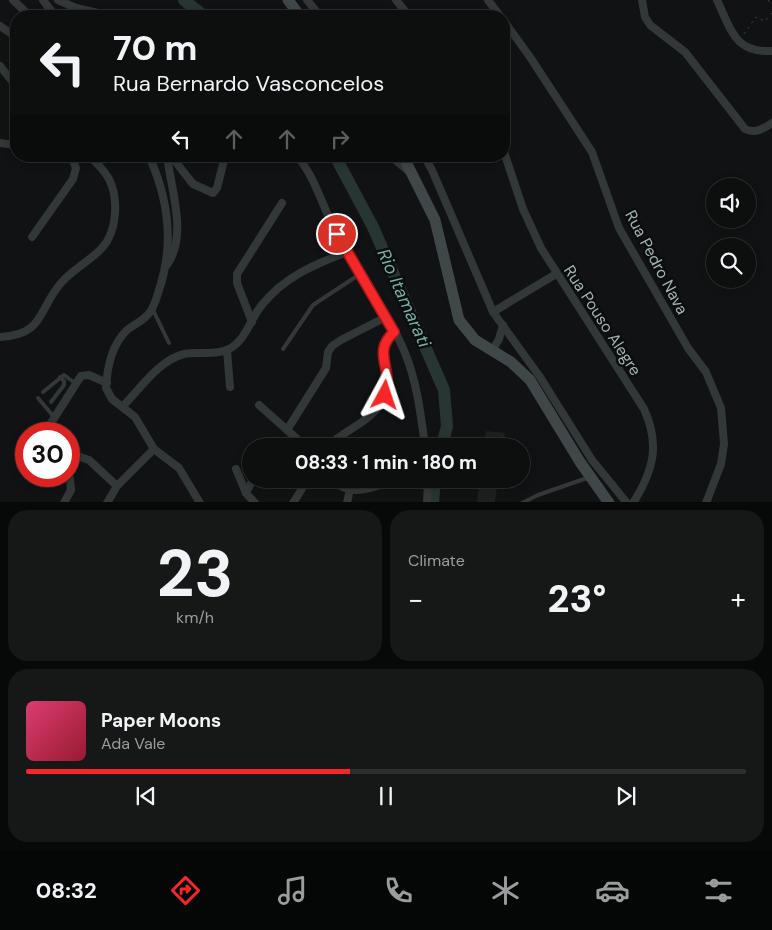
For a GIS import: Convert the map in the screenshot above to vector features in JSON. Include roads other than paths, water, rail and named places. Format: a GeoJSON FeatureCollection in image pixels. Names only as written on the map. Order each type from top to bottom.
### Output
{"type":"FeatureCollection","features":[{"type":"Feature","properties":{"kind":"street"},"geometry":{"type":"LineString","coordinates":[[13,0],[24,10]]}},
{"type":"Feature","properties":{"kind":"street"},"geometry":{"type":"LineString","coordinates":[[58,0],[85,10]]}},
{"type":"Feature","properties":{"kind":"street"},"geometry":{"type":"LineString","coordinates":[[307,0],[315,10]]}},
{"type":"Feature","properties":{"kind":"street"},"geometry":{"type":"LineString","coordinates":[[642,0],[645,17],[650,25],[685,52],[714,86],[740,124],[752,132],[772,123]]}},
{"type":"Feature","properties":{"kind":"street"},"geometry":{"type":"LineString","coordinates":[[718,0],[738,42],[752,50],[772,51]]}},
{"type":"Feature","properties":{"kind":"street","name":"Rua Pedro Nava"},"geometry":{"type":"LineString","coordinates":[[510,29],[592,152],[619,228],[688,348],[706,372],[721,408],[724,426],[721,464],[706,502]]}},
{"type":"Feature","properties":{"kind":"street"},"geometry":{"type":"LineString","coordinates":[[0,66],[10,78]]}},
{"type":"Feature","properties":{"kind":"street"},"geometry":{"type":"LineString","coordinates":[[32,237],[73,179],[76,168],[74,162]]}},
{"type":"Feature","properties":{"kind":"street"},"geometry":{"type":"LineString","coordinates":[[0,337],[12,336],[31,330],[62,281],[97,253],[108,240],[114,215],[113,189],[105,172],[95,162]]}},
{"type":"Feature","properties":{"kind":"street"},"geometry":{"type":"LineString","coordinates":[[151,162],[165,203],[168,236],[165,267],[153,308],[142,321],[128,330],[118,342],[111,359],[107,383],[109,394],[135,417],[154,449],[179,468],[200,502]]}},
{"type":"Feature","properties":{"kind":"street"},"geometry":{"type":"LineString","coordinates":[[165,267],[174,253],[177,238],[170,162]]}},
{"type":"Feature","properties":{"kind":"street"},"geometry":{"type":"LineString","coordinates":[[174,162],[193,184],[213,193],[217,188],[224,162]]}},
{"type":"Feature","properties":{"kind":"street"},"geometry":{"type":"LineString","coordinates":[[302,162],[347,252],[394,332],[411,372],[423,438]]}},
{"type":"Feature","properties":{"kind":"street"},"geometry":{"type":"LineString","coordinates":[[397,162],[412,176]]}},
{"type":"Feature","properties":{"kind":"street"},"geometry":{"type":"LineString","coordinates":[[406,162],[435,220],[459,320],[475,340],[511,362],[530,380],[590,477],[609,502]]}},
{"type":"Feature","properties":{"kind":"street"},"geometry":{"type":"LineString","coordinates":[[427,162],[493,312],[540,377],[592,460],[627,502]]}},
{"type":"Feature","properties":{"kind":"street","name":"Rua Pouso Alegre"},"geometry":{"type":"LineString","coordinates":[[507,162],[523,209],[541,248],[644,409],[652,426],[655,443],[651,461],[646,477],[633,502]]}},
{"type":"Feature","properties":{"kind":"street"},"geometry":{"type":"LineString","coordinates":[[252,322],[237,284],[237,274],[282,203]]}},
{"type":"Feature","properties":{"kind":"street"},"geometry":{"type":"LineString","coordinates":[[123,406],[158,370],[175,358],[184,354],[227,350],[241,339],[259,309],[278,287],[313,265],[347,252]]}},
{"type":"Feature","properties":{"kind":"street"},"geometry":{"type":"LineString","coordinates":[[493,312],[556,274]]}},
{"type":"Feature","properties":{"kind":"street"},"geometry":{"type":"LineString","coordinates":[[286,430],[326,368],[328,352],[332,346],[386,317]]}},
{"type":"Feature","properties":{"kind":"street"},"geometry":{"type":"LineString","coordinates":[[492,351],[503,325]]}},
{"type":"Feature","properties":{"kind":"street"},"geometry":{"type":"LineString","coordinates":[[340,438],[360,425],[380,403],[389,378],[382,350],[384,343],[394,332]]}},
{"type":"Feature","properties":{"kind":"street"},"geometry":{"type":"LineString","coordinates":[[227,350],[230,387]]}},
{"type":"Feature","properties":{"kind":"street"},"geometry":{"type":"LineString","coordinates":[[51,422],[76,383],[84,374],[107,383]]}},
{"type":"Feature","properties":{"kind":"street"},"geometry":{"type":"LineString","coordinates":[[259,405],[296,438]]}},
{"type":"Feature","properties":{"kind":"street"},"geometry":{"type":"LineString","coordinates":[[107,502],[117,486],[154,449]]}},
{"type":"Feature","properties":{"kind":"street"},"geometry":{"type":"LineString","coordinates":[[80,455],[94,463],[117,486]]}},
{"type":"Feature","properties":{"kind":"street"},"geometry":{"type":"LineString","coordinates":[[236,470],[246,493],[255,502]]}},
{"type":"Feature","properties":{"kind":"street"},"geometry":{"type":"LineString","coordinates":[[64,502],[71,487]]}},
{"type":"Feature","properties":{"kind":"street"},"geometry":{"type":"LineString","coordinates":[[246,493],[248,488]]}},
{"type":"Feature","properties":{"kind":"street"},"geometry":{"type":"LineString","coordinates":[[297,500],[303,488]]}},
{"type":"Feature","properties":{"kind":"street"},"geometry":{"type":"LineString","coordinates":[[346,488],[361,491],[371,488]]}},
{"type":"Feature","properties":{"kind":"street"},"geometry":{"type":"LineString","coordinates":[[427,502],[428,488]]}},
{"type":"Feature","properties":{"kind":"street"},"geometry":{"type":"LineString","coordinates":[[347,502],[350,490]]}},
{"type":"Feature","properties":{"kind":"lane"},"geometry":{"type":"LineString","coordinates":[[283,349],[313,305],[360,274]]}},
{"type":"Feature","properties":{"kind":"lane"},"geometry":{"type":"LineString","coordinates":[[153,308],[169,343]]}},
{"type":"Feature","properties":{"kind":"lane"},"geometry":{"type":"LineString","coordinates":[[43,392],[60,377],[67,376],[76,383]]}},
{"type":"Feature","properties":{"kind":"lane"},"geometry":{"type":"LineString","coordinates":[[52,402],[64,385],[64,381],[60,377]]}},
{"type":"Feature","properties":{"kind":"lane"},"geometry":{"type":"LineString","coordinates":[[38,398],[54,417]]}},
{"type":"Feature","properties":{"kind":"lane"},"geometry":{"type":"LineString","coordinates":[[522,502],[538,494],[590,477]]}},
{"type":"Feature","properties":{"kind":"waterway","name":"Rio Itamarati"},"geometry":{"type":"LineString","coordinates":[[184,0],[196,10]]}},
{"type":"Feature","properties":{"kind":"waterway","name":"Rio Itamarati"},"geometry":{"type":"LineString","coordinates":[[338,162],[373,227],[444,390],[447,426],[444,438]]}},
{"type":"Feature","properties":{"kind":"waterway","name":"Rio Itamarati"},"geometry":{"type":"LineString","coordinates":[[433,502],[434,488]]}}]}
